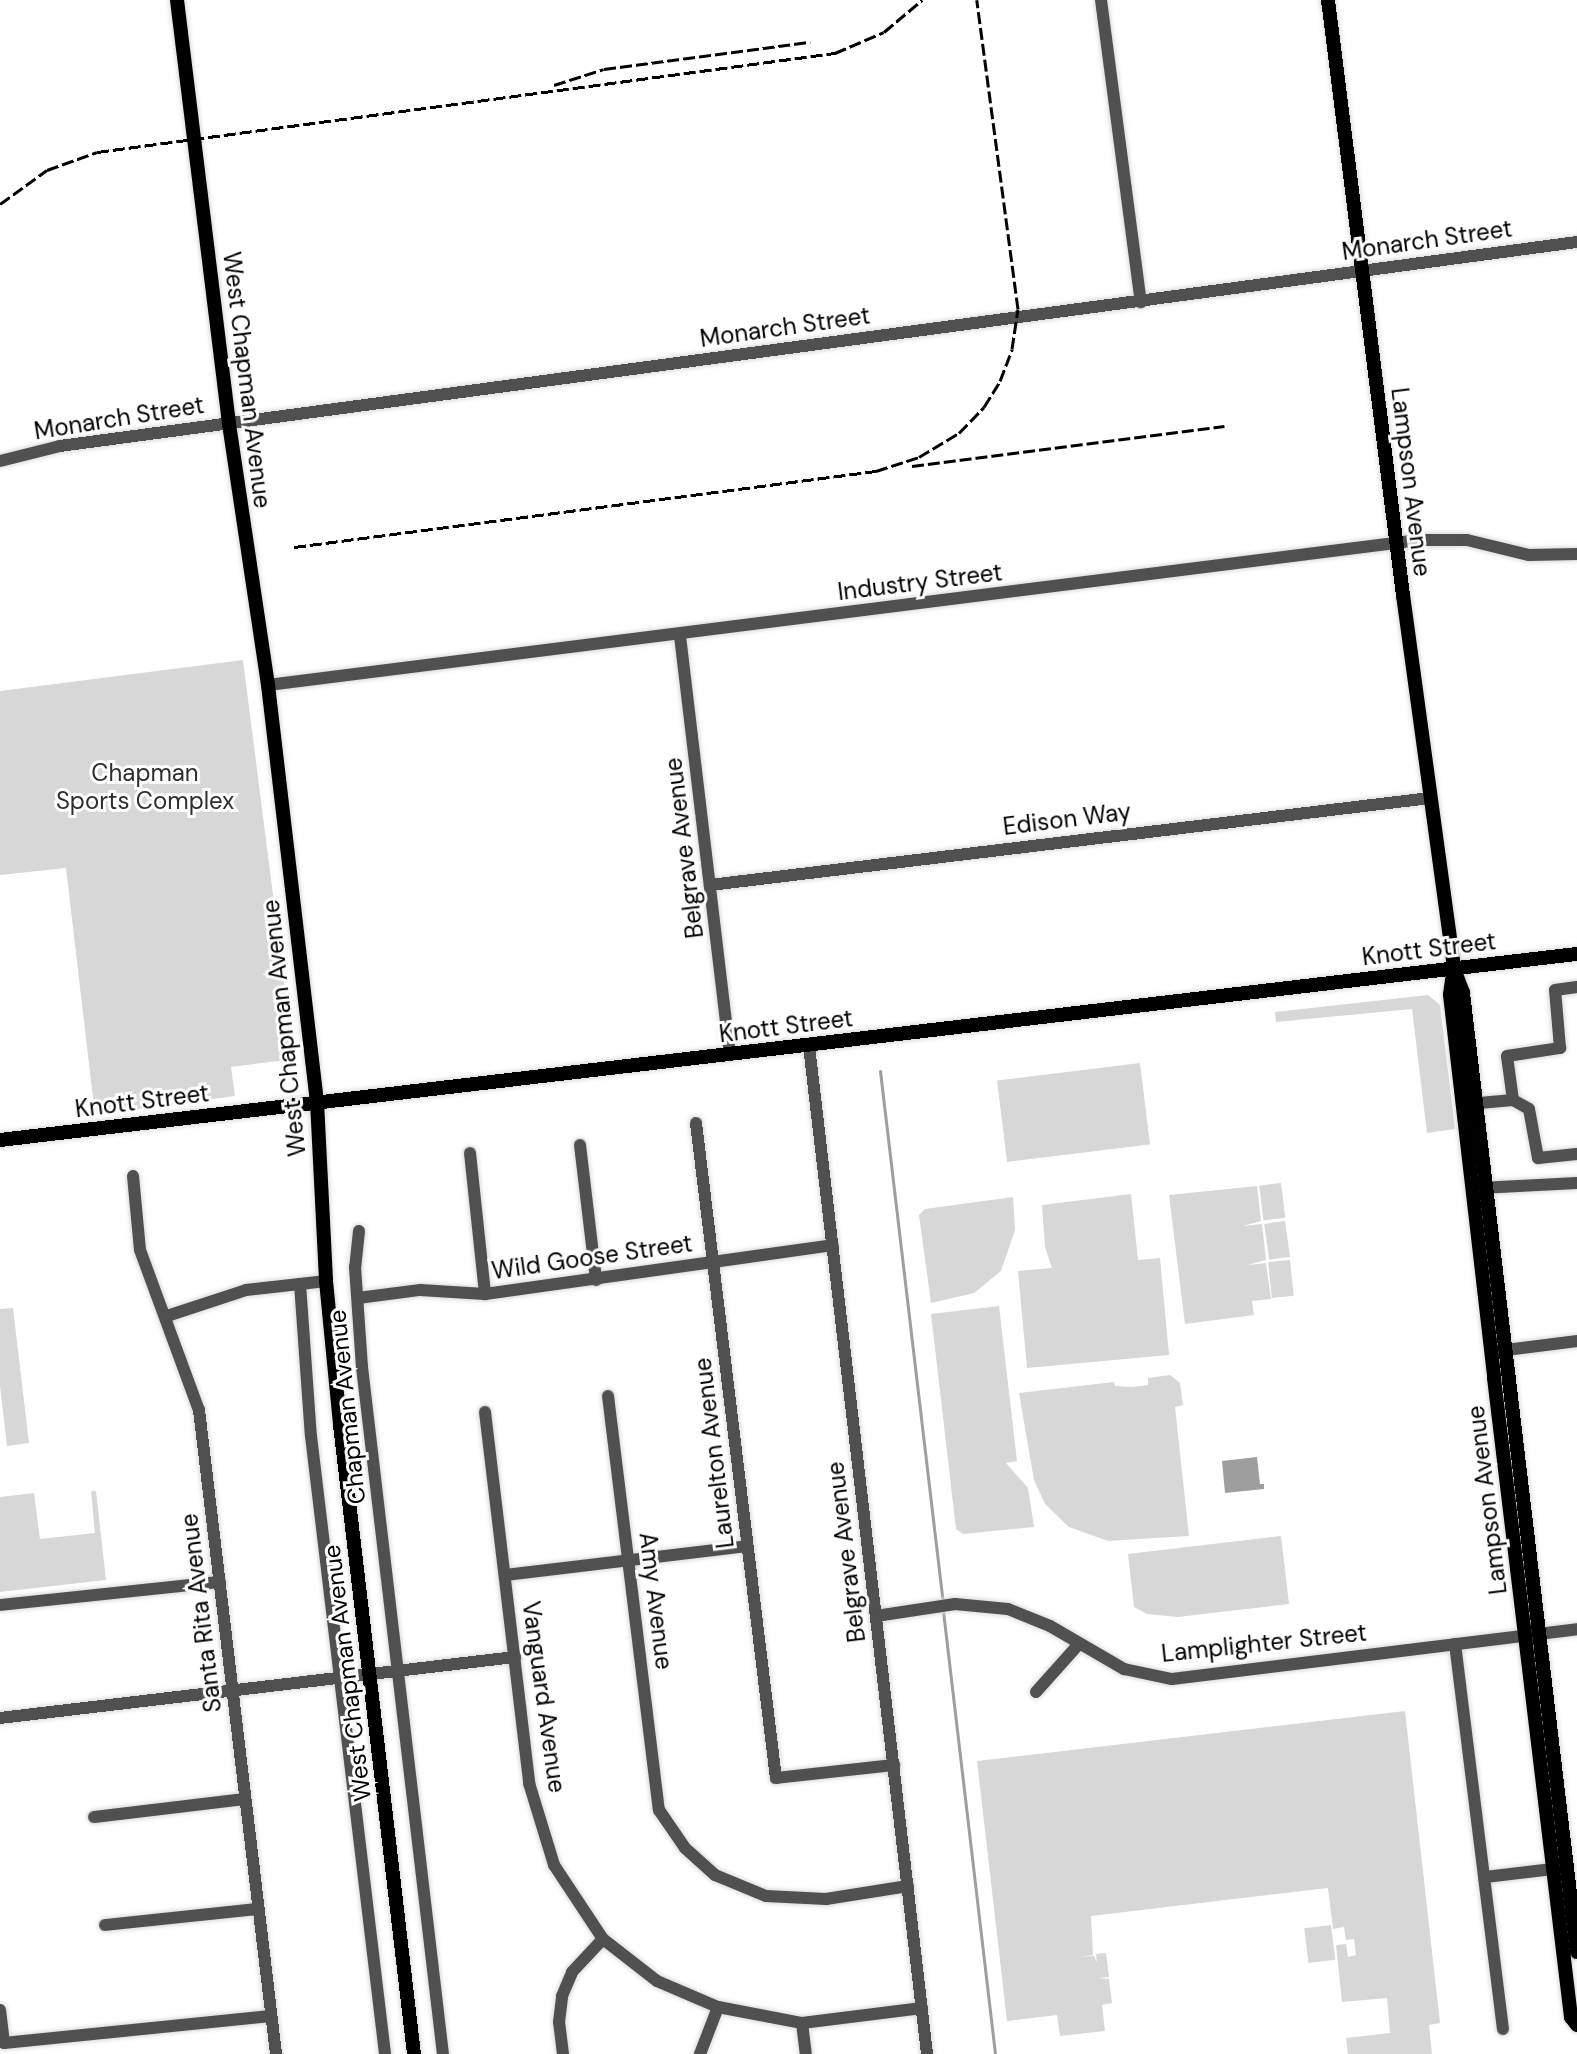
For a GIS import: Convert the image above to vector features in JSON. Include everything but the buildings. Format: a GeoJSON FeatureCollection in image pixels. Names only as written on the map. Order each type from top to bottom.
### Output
{"type":"FeatureCollection","features":[{"type":"Feature","properties":{"kind":"main road","name":"West Chapman Avenue"},"geometry":{"type":"LineString","coordinates":[[177,0],[229,424],[268,685],[317,1102],[326,1281],[414,2054]]}},
{"type":"Feature","properties":{"kind":"main road","name":"Lampson Avenue"},"geometry":{"type":"LineString","coordinates":[[1328,0],[1395,543],[1454,969],[1450,995],[1470,1104],[1560,1869],[1571,2017],[1577,2025]]}},
{"type":"Feature","properties":{"kind":"main road","name":"Knott Street"},"geometry":{"type":"LineString","coordinates":[[0,1140],[1577,954]]}},
{"type":"Feature","properties":{"kind":"main road","name":"Lampson Avenue"},"geometry":{"type":"LineString","coordinates":[[1560,1869],[1577,1952]]}},
{"type":"Feature","properties":{"kind":"street"},"geometry":{"type":"LineString","coordinates":[[1101,0],[1141,302]]}},
{"type":"Feature","properties":{"kind":"street","name":"Monarch Street"},"geometry":{"type":"LineString","coordinates":[[0,461],[60,446],[1577,242]]}},
{"type":"Feature","properties":{"kind":"street","name":"Industry Street"},"geometry":{"type":"LineString","coordinates":[[268,685],[680,636],[1395,543],[1467,540],[1521,554],[1577,554]]}},
{"type":"Feature","properties":{"kind":"street","name":"Belgrave Avenue"},"geometry":{"type":"LineString","coordinates":[[680,636],[730,1055]]}},
{"type":"Feature","properties":{"kind":"street","name":"Edison Way"},"geometry":{"type":"LineString","coordinates":[[710,885],[1430,798]]}},
{"type":"Feature","properties":{"kind":"street"},"geometry":{"type":"LineString","coordinates":[[1513,1100],[1507,1056],[1560,1048],[1555,990],[1577,987]]}},
{"type":"Feature","properties":{"kind":"street","name":"Belgrave Avenue"},"geometry":{"type":"LineString","coordinates":[[809,1046],[927,2054]]}},
{"type":"Feature","properties":{"kind":"street"},"geometry":{"type":"LineString","coordinates":[[1470,1104],[1513,1100],[1529,1109],[1538,1158],[1577,1154]]}},
{"type":"Feature","properties":{"kind":"street","name":"Laurelton Avenue"},"geometry":{"type":"LineString","coordinates":[[696,1123],[776,1778],[894,1765]]}},
{"type":"Feature","properties":{"kind":"street"},"geometry":{"type":"LineString","coordinates":[[580,1145],[596,1280]]}},
{"type":"Feature","properties":{"kind":"street"},"geometry":{"type":"LineString","coordinates":[[470,1153],[485,1294]]}},
{"type":"Feature","properties":{"kind":"street","name":"Santa Rita Avenue"},"geometry":{"type":"LineString","coordinates":[[133,1176],[140,1250],[167,1316],[199,1410],[276,2054]]}},
{"type":"Feature","properties":{"kind":"street"},"geometry":{"type":"LineString","coordinates":[[1480,1188],[1577,1183]]}},
{"type":"Feature","properties":{"kind":"street","name":"Chapman Avenue"},"geometry":{"type":"LineString","coordinates":[[359,1231],[355,1267],[362,1367],[443,2054]]}},
{"type":"Feature","properties":{"kind":"street","name":"Wild Goose Street"},"geometry":{"type":"LineString","coordinates":[[358,1298],[420,1290],[485,1294],[833,1245]]}},
{"type":"Feature","properties":{"kind":"street"},"geometry":{"type":"LineString","coordinates":[[167,1316],[246,1290],[326,1281]]}},
{"type":"Feature","properties":{"kind":"street","name":"Chapman Avenue"},"geometry":{"type":"LineString","coordinates":[[300,1284],[311,1436],[385,2054]]}},
{"type":"Feature","properties":{"kind":"street"},"geometry":{"type":"LineString","coordinates":[[1498,1351],[1577,1341]]}},
{"type":"Feature","properties":{"kind":"street","name":"Amy Avenue"},"geometry":{"type":"LineString","coordinates":[[608,1396],[659,1810],[685,1848],[715,1875],[766,1896],[826,1899],[908,1886]]}},
{"type":"Feature","properties":{"kind":"street","name":"Vanguard Avenue"},"geometry":{"type":"LineString","coordinates":[[485,1412],[529,1783],[554,1865],[603,1939],[657,1981],[718,2007],[802,2023],[922,2008]]}},
{"type":"Feature","properties":{"kind":"street"},"geometry":{"type":"LineString","coordinates":[[505,1575],[747,1546]]}},
{"type":"Feature","properties":{"kind":"street"},"geometry":{"type":"LineString","coordinates":[[0,1605],[220,1582]]}},
{"type":"Feature","properties":{"kind":"street","name":"Lamplighter Street"},"geometry":{"type":"LineString","coordinates":[[876,1616],[955,1604],[1008,1609],[1050,1626],[1124,1669],[1172,1679],[1577,1629]]}},
{"type":"Feature","properties":{"kind":"street"},"geometry":{"type":"LineString","coordinates":[[1455,1644],[1503,2029]]}},
{"type":"Feature","properties":{"kind":"street"},"geometry":{"type":"LineString","coordinates":[[1036,1692],[1078,1645]]}},
{"type":"Feature","properties":{"kind":"street"},"geometry":{"type":"LineString","coordinates":[[0,1718],[515,1657]]}},
{"type":"Feature","properties":{"kind":"street"},"geometry":{"type":"LineString","coordinates":[[94,1817],[245,1799]]}},
{"type":"Feature","properties":{"kind":"street"},"geometry":{"type":"LineString","coordinates":[[1485,1877],[1560,1869]]}},
{"type":"Feature","properties":{"kind":"street"},"geometry":{"type":"LineString","coordinates":[[105,1925],[258,1909]]}},
{"type":"Feature","properties":{"kind":"street"},"geometry":{"type":"LineString","coordinates":[[563,2054],[559,2022],[562,1996],[572,1972],[603,1939]]}},
{"type":"Feature","properties":{"kind":"street"},"geometry":{"type":"LineString","coordinates":[[700,2054],[718,2007]]}},
{"type":"Feature","properties":{"kind":"street"},"geometry":{"type":"LineString","coordinates":[[0,2010],[4,2043],[271,2016]]}},
{"type":"Feature","properties":{"kind":"street"},"geometry":{"type":"LineString","coordinates":[[802,2023],[806,2054]]}},
{"type":"Feature","properties":{"kind":"green space","name":"Chapman Sports Complex"},"geometry":{"type":"Polygon","coordinates":[[[243,660],[294,1059],[231,1067],[235,1096],[95,1115],[66,868],[0,875],[0,691],[243,660]]]}},
{"type":"Feature","properties":{"kind":"green space"},"geometry":{"type":"Polygon","coordinates":[[[1428,995],[1440,1005],[1455,1129],[1427,1133],[1412,1009],[1276,1022],[1275,1012],[1428,995]]]}},
{"type":"Feature","properties":{"kind":"green space"},"geometry":{"type":"Polygon","coordinates":[[[1140,1063],[1150,1144],[1007,1162],[997,1081],[1140,1063]]]}},
{"type":"Feature","properties":{"kind":"green space"},"geometry":{"type":"Polygon","coordinates":[[[1281,1183],[1285,1218],[1263,1220],[1259,1186],[1281,1183]]]}},
{"type":"Feature","properties":{"kind":"green space"},"geometry":{"type":"Polygon","coordinates":[[[1257,1186],[1261,1221],[1243,1226],[1262,1224],[1266,1260],[1248,1265],[1266,1263],[1271,1299],[1252,1301],[1254,1315],[1185,1324],[1169,1195],[1257,1186]]]}},
{"type":"Feature","properties":{"kind":"green space"},"geometry":{"type":"Polygon","coordinates":[[[1131,1194],[1138,1260],[1160,1258],[1169,1355],[1027,1368],[1018,1271],[1052,1268],[1045,1247],[1042,1205],[1131,1194]]]}},
{"type":"Feature","properties":{"kind":"green space"},"geometry":{"type":"Polygon","coordinates":[[[1013,1197],[1015,1230],[1001,1271],[974,1293],[931,1303],[919,1215],[925,1209],[1013,1197]]]}},
{"type":"Feature","properties":{"kind":"green space"},"geometry":{"type":"Polygon","coordinates":[[[1285,1221],[1290,1257],[1269,1260],[1264,1224],[1285,1221]]]}},
{"type":"Feature","properties":{"kind":"green space"},"geometry":{"type":"Polygon","coordinates":[[[1290,1260],[1294,1296],[1272,1298],[1268,1262],[1290,1260]]]}},
{"type":"Feature","properties":{"kind":"green space"},"geometry":{"type":"Polygon","coordinates":[[[999,1306],[1017,1461],[1006,1463],[1028,1488],[1034,1527],[963,1534],[956,1529],[931,1314],[999,1306]]]}},
{"type":"Feature","properties":{"kind":"green space"},"geometry":{"type":"Polygon","coordinates":[[[13,1308],[29,1443],[7,1446],[0,1386],[0,1309],[13,1308]]]}},
{"type":"Feature","properties":{"kind":"green space"},"geometry":{"type":"Polygon","coordinates":[[[1170,1375],[1180,1383],[1183,1405],[1175,1407],[1189,1536],[1108,1541],[1069,1527],[1045,1504],[1034,1480],[1019,1393],[1114,1382],[1115,1386],[1133,1387],[1148,1385],[1148,1378],[1170,1375]]]}},
{"type":"Feature","properties":{"kind":"green space"},"geometry":{"type":"Polygon","coordinates":[[[91,1491],[96,1491],[106,1580],[0,1592],[0,1497],[34,1493],[40,1539],[95,1533],[91,1491]]]}},
{"type":"Feature","properties":{"kind":"green space"},"geometry":{"type":"Polygon","coordinates":[[[1281,1536],[1289,1604],[1178,1617],[1147,1614],[1134,1607],[1128,1554],[1281,1536]]]}},
{"type":"Feature","properties":{"kind":"green space"},"geometry":{"type":"Polygon","coordinates":[[[1405,1711],[1440,2023],[1429,2025],[1432,2054],[1348,2054],[1346,2038],[1390,2033],[1387,1998],[1342,2002],[1336,1945],[1346,1944],[1348,1957],[1356,1955],[1354,1939],[1346,1940],[1344,1927],[1333,1929],[1328,1888],[1091,1916],[1093,1955],[1080,1957],[1094,1956],[1097,1962],[1096,1954],[1106,1953],[1109,1977],[1099,1978],[1109,1979],[1112,2003],[1102,2005],[1105,2031],[1060,2036],[1057,2015],[1007,2021],[977,1761],[1405,1711]]]}},
{"type":"Feature","properties":{"kind":"green space"},"geometry":{"type":"Polygon","coordinates":[[[1331,1925],[1335,1960],[1308,1963],[1304,1928],[1331,1925]]]}},
{"type":"Feature","properties":{"kind":"shaded area"},"geometry":{"type":"Polygon","coordinates":[[[1257,1457],[1260,1484],[1264,1484],[1264,1489],[1225,1493],[1222,1461],[1257,1457]]]}},
{"type":"Feature","properties":{"kind":"waterway"},"geometry":{"type":"LineString","coordinates":[[880,1071],[943,1604]]}},
{"type":"Feature","properties":{"kind":"waterway"},"geometry":{"type":"LineString","coordinates":[[943,1611],[995,2054]]}},
{"type":"Feature","properties":{"kind":"railway"},"geometry":{"type":"LineString","coordinates":[[0,204],[47,170],[97,152],[835,53],[884,32],[922,0]]}},
{"type":"Feature","properties":{"kind":"railway"},"geometry":{"type":"LineString","coordinates":[[294,547],[876,471],[919,457],[959,433],[984,407],[1000,381],[1012,349],[1018,309],[977,0]]}},
{"type":"Feature","properties":{"kind":"railway"},"geometry":{"type":"LineString","coordinates":[[554,85],[604,69],[810,42]]}},
{"type":"Feature","properties":{"kind":"railway"},"geometry":{"type":"LineString","coordinates":[[912,466],[1224,426]]}}]}
